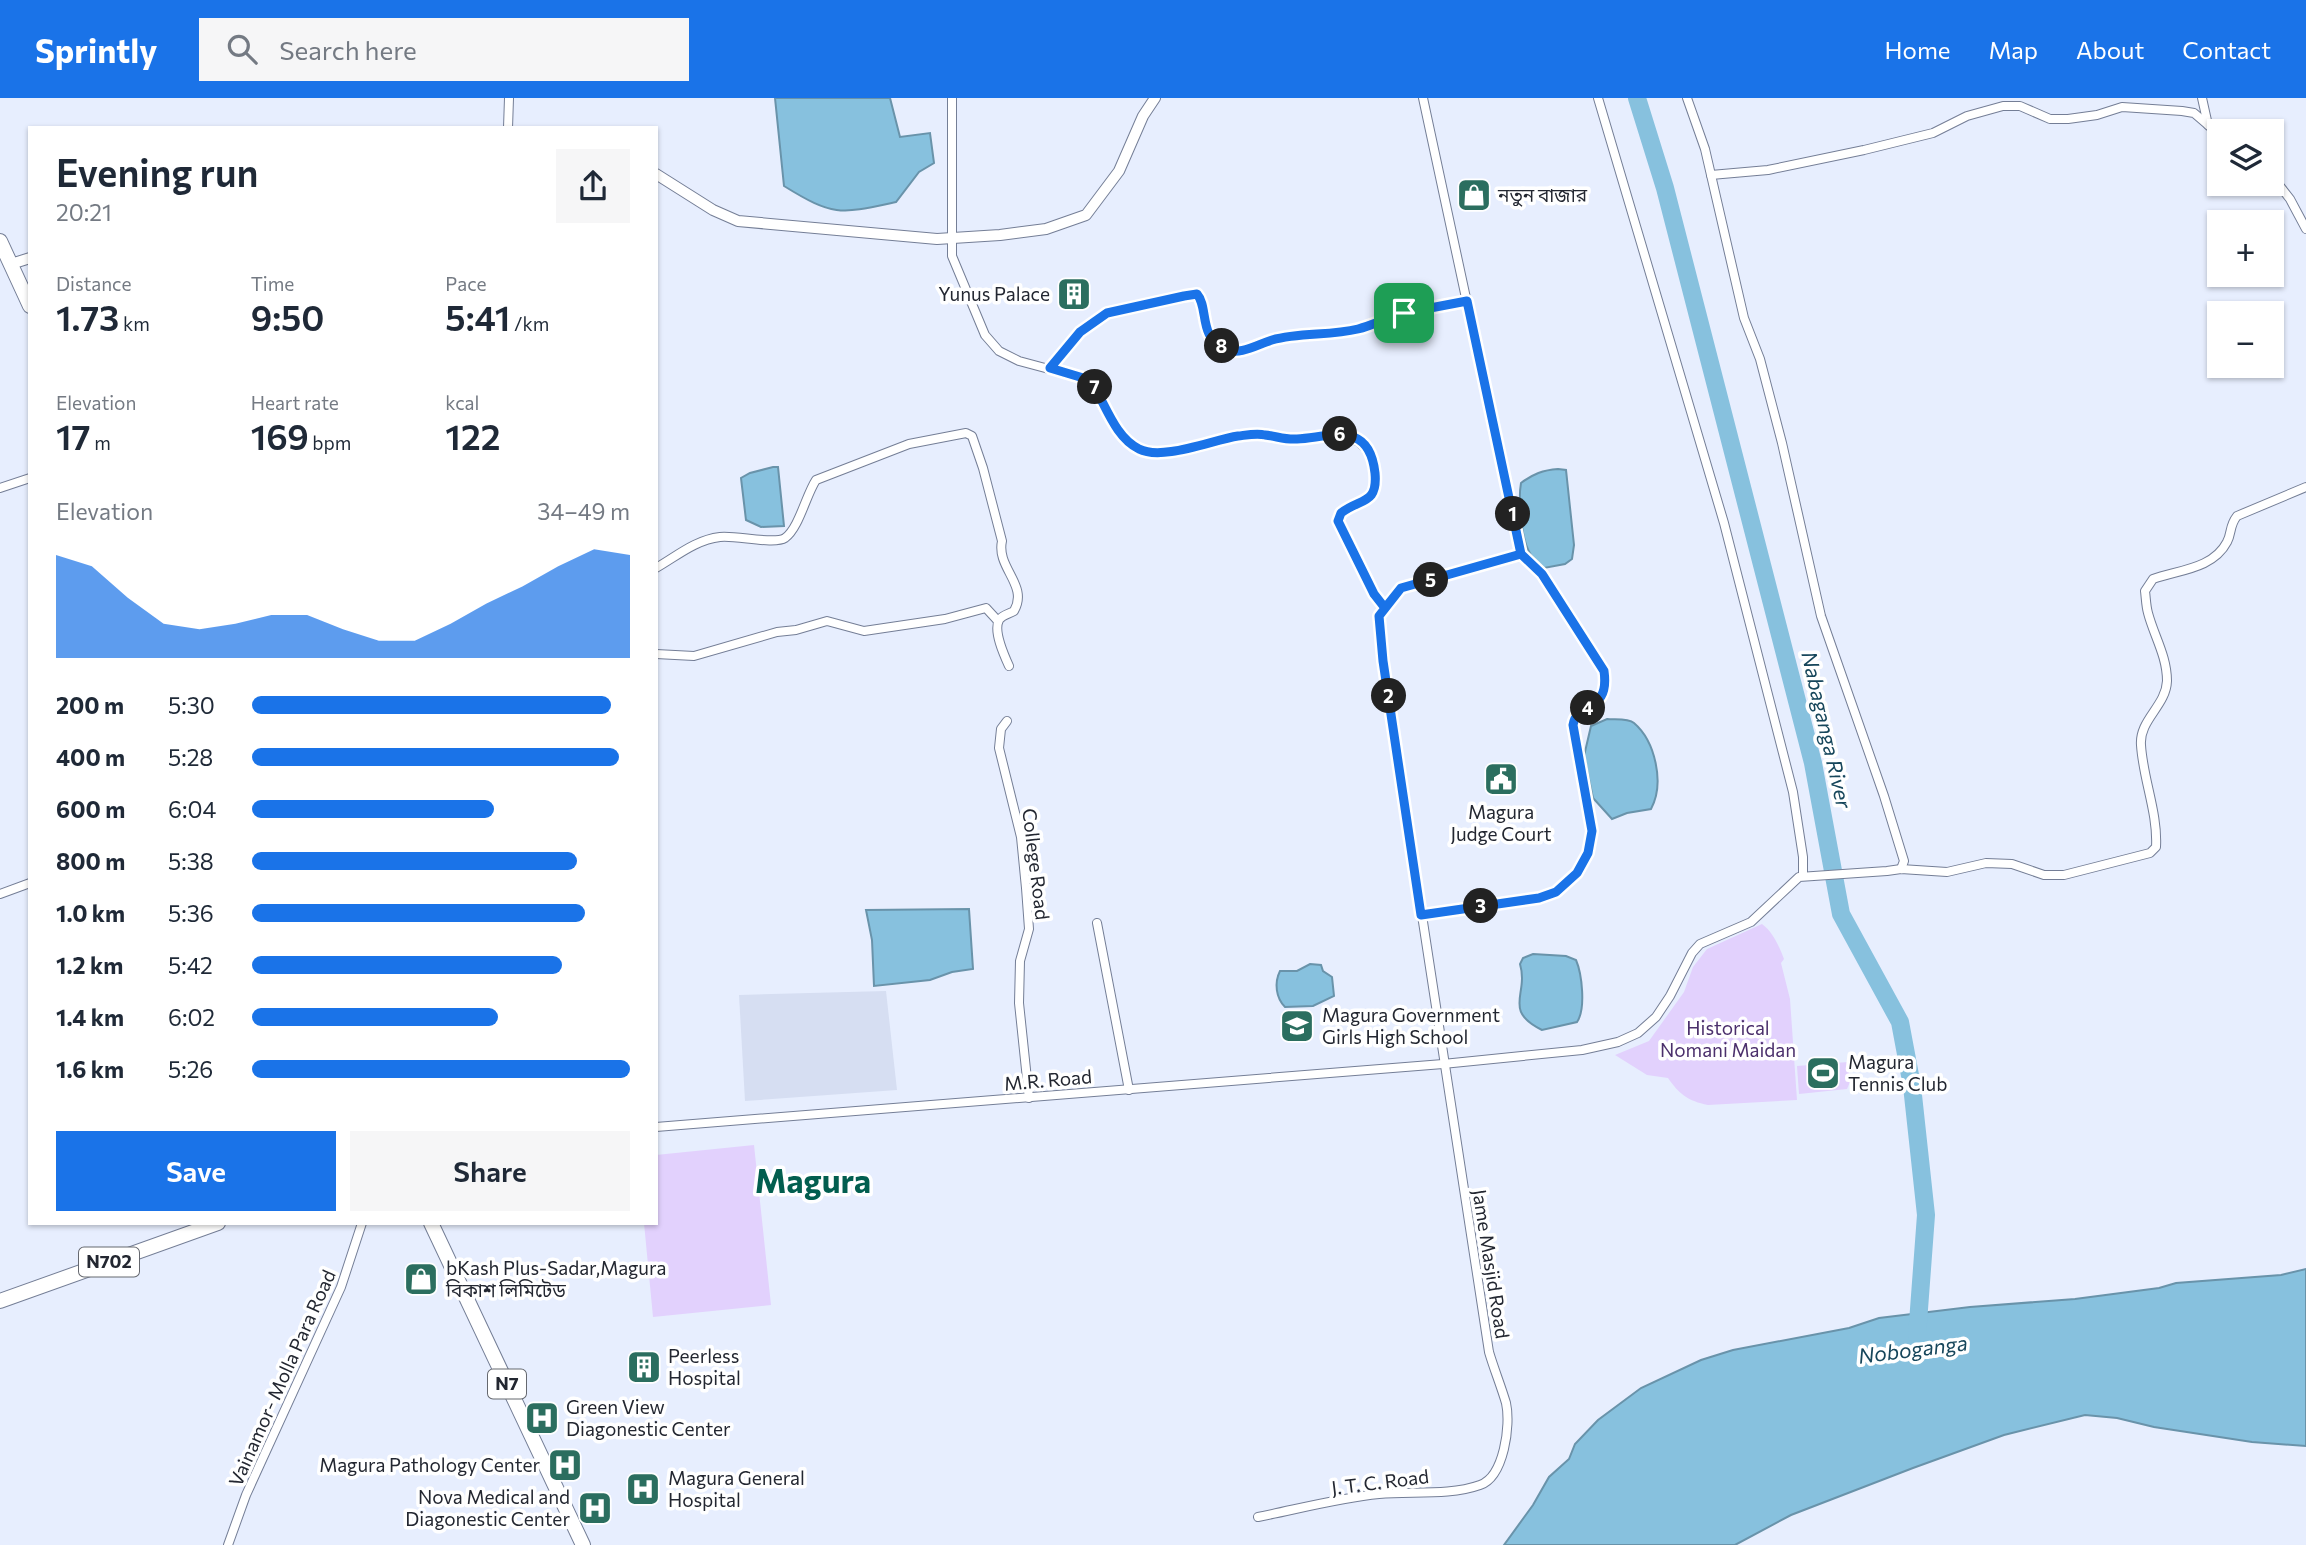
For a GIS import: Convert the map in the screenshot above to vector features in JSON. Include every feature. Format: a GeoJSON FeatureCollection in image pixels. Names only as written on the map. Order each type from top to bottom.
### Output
{"type":"FeatureCollection","features":[{"type":"Feature","properties":{"kind":"highway"},"geometry":{"type":"LineString","coordinates":[[4,253],[28,302]]}},
{"type":"Feature","properties":{"kind":"highway","name":"N702"},"geometry":{"type":"LineString","coordinates":[[0,1301],[212,1225]]}},
{"type":"Feature","properties":{"kind":"highway","name":"N7"},"geometry":{"type":"LineString","coordinates":[[432,1225],[583,1545]]}},
{"type":"Feature","properties":{"kind":"main road"},"geometry":{"type":"LineString","coordinates":[[658,175],[713,210],[738,221],[937,239],[1046,229],[1086,215],[1119,171],[1143,116],[1155,98]]}},
{"type":"Feature","properties":{"kind":"main road"},"geometry":{"type":"LineString","coordinates":[[4,253],[28,258]]}},
{"type":"Feature","properties":{"kind":"street"},"geometry":{"type":"LineString","coordinates":[[508,126],[509,98]]}},
{"type":"Feature","properties":{"kind":"street"},"geometry":{"type":"LineString","coordinates":[[952,98],[951,256],[985,335],[999,351],[1019,361],[1090,380],[1118,430],[1138,449],[1155,454],[1262,434],[1287,440],[1329,434],[1348,435],[1366,447],[1374,469],[1376,488],[1371,496],[1341,513],[1338,521],[1374,594],[1385,608],[1401,588],[1521,554]]}},
{"type":"Feature","properties":{"kind":"street"},"geometry":{"type":"LineString","coordinates":[[1421,915],[1548,895],[1567,884],[1577,873],[1588,853],[1592,831],[1573,725],[1579,713],[1596,704],[1606,683],[1604,671],[1542,574],[1521,554],[1423,98]]}},
{"type":"Feature","properties":{"kind":"street"},"geometry":{"type":"LineString","coordinates":[[1598,98],[1724,523],[1793,792],[1803,857],[1801,877],[1901,869],[1947,872],[1986,863],[2012,864],[2044,875],[2064,875],[2150,853],[2156,847],[2157,835],[2140,742],[2145,724],[2161,702],[2167,682],[2163,652],[2148,614],[2145,592],[2152,579],[2194,568],[2208,561],[2228,541],[2231,525],[2237,516],[2306,487]]}},
{"type":"Feature","properties":{"kind":"street"},"geometry":{"type":"LineString","coordinates":[[1687,98],[1711,175],[1744,317],[1760,359],[1782,443],[1815,592],[1884,796],[1904,861],[1901,869]]}},
{"type":"Feature","properties":{"kind":"street"},"geometry":{"type":"LineString","coordinates":[[2202,98],[2207,120]]}},
{"type":"Feature","properties":{"kind":"street"},"geometry":{"type":"LineString","coordinates":[[1711,175],[1768,170],[1853,152],[1933,133],[1967,116],[2003,106],[2020,106],[2050,118],[2068,119],[2097,115],[2122,107],[2182,111],[2194,113],[2207,124]]}},
{"type":"Feature","properties":{"kind":"street"},"geometry":{"type":"LineString","coordinates":[[2284,191],[2306,229]]}},
{"type":"Feature","properties":{"kind":"street"},"geometry":{"type":"LineString","coordinates":[[1050,368],[1080,332],[1107,313],[1184,296],[1197,294],[1201,299],[1205,327],[1211,337],[1226,350],[1243,350],[1286,337],[1355,330],[1404,313],[1467,301]]}},
{"type":"Feature","properties":{"kind":"street"},"geometry":{"type":"LineString","coordinates":[[658,567],[703,541],[721,537],[764,540],[786,537],[796,524],[816,480],[909,444],[966,433],[972,436],[984,468],[1002,541],[1002,561],[1018,591],[1019,599],[1014,611],[998,621]]}},
{"type":"Feature","properties":{"kind":"street"},"geometry":{"type":"LineString","coordinates":[[0,488],[28,479]]}},
{"type":"Feature","properties":{"kind":"street"},"geometry":{"type":"LineString","coordinates":[[658,654],[694,656],[827,621],[864,631],[929,619],[945,619],[986,608],[998,621],[998,631],[1009,666]]}},
{"type":"Feature","properties":{"kind":"street","name":"Jame Masjid Road"},"geometry":{"type":"LineString","coordinates":[[1385,608],[1379,616],[1383,661],[1443,1064],[1489,1353],[1506,1406],[1506,1439],[1498,1467]]}},
{"type":"Feature","properties":{"kind":"street","name":"College Road"},"geometry":{"type":"LineString","coordinates":[[1007,721],[1001,729],[999,748],[1021,837],[1029,929],[1020,961],[1019,1003],[1029,1098]]}},
{"type":"Feature","properties":{"kind":"street","name":"M.R. Road"},"geometry":{"type":"LineString","coordinates":[[658,1128],[1443,1064],[1582,1050],[1618,1042],[1638,1033],[1656,1017],[1692,953],[1700,944],[1751,922],[1801,877]]}},
{"type":"Feature","properties":{"kind":"street"},"geometry":{"type":"LineString","coordinates":[[0,894],[28,884]]}},
{"type":"Feature","properties":{"kind":"street"},"geometry":{"type":"LineString","coordinates":[[1097,923],[1129,1090]]}},
{"type":"Feature","properties":{"kind":"street","name":"Vainamor- Molla Para Road"},"geometry":{"type":"LineString","coordinates":[[228,1545],[246,1494],[341,1287],[361,1225]]}},
{"type":"Feature","properties":{"kind":"street","name":"J. T. C. Road"},"geometry":{"type":"LineString","coordinates":[[1258,1517],[1370,1495],[1472,1487],[1489,1481],[1498,1467]]}},
{"type":"Feature","properties":{"kind":"shaded area"},"geometry":{"type":"Polygon","coordinates":[[[886,991],[897,1090],[745,1101],[739,995],[886,991]]]}},
{"type":"Feature","properties":{"kind":"green space","name":"Historical Nomani Maidan"},"geometry":{"type":"Polygon","coordinates":[[[1762,924],[1778,944],[1784,959],[1781,963],[1790,999],[1797,1100],[1708,1105],[1689,1099],[1668,1078],[1647,1075],[1615,1055],[1649,1041],[1684,992],[1693,967],[1707,949],[1762,924]]]}},
{"type":"Feature","properties":{"kind":"green space","name":"Magura Tennis Club"},"geometry":{"type":"Polygon","coordinates":[[[1848,1062],[1850,1082],[1847,1089],[1799,1094],[1797,1066],[1848,1062]]]}},
{"type":"Feature","properties":{"kind":"green space"},"geometry":{"type":"Polygon","coordinates":[[[754,1145],[771,1305],[653,1317],[644,1225],[658,1225],[658,1155],[754,1145]]]}},
{"type":"Feature","properties":{"kind":"water"},"geometry":{"type":"Polygon","coordinates":[[[775,98],[890,98],[900,137],[930,133],[934,163],[919,172],[896,202],[862,209],[827,208],[784,186],[775,98]]]}},
{"type":"Feature","properties":{"kind":"water"},"geometry":{"type":"Polygon","coordinates":[[[778,467],[784,526],[761,527],[746,520],[741,478],[778,467]]]}},
{"type":"Feature","properties":{"kind":"water"},"geometry":{"type":"Polygon","coordinates":[[[1558,469],[1566,470],[1574,545],[1572,559],[1565,564],[1544,568],[1531,555],[1525,540],[1520,490],[1521,483],[1530,477],[1558,469]]]}},
{"type":"Feature","properties":{"kind":"water"},"geometry":{"type":"Polygon","coordinates":[[[1607,719],[1631,721],[1647,740],[1656,763],[1657,775],[1655,799],[1651,809],[1612,819],[1593,798],[1584,756],[1591,726],[1607,719]]]}},
{"type":"Feature","properties":{"kind":"water"},"geometry":{"type":"Polygon","coordinates":[[[969,909],[973,969],[952,972],[930,980],[874,986],[872,940],[866,910],[969,909]]]}},
{"type":"Feature","properties":{"kind":"water"},"geometry":{"type":"Polygon","coordinates":[[[1533,954],[1566,956],[1576,960],[1582,991],[1577,1022],[1542,1030],[1523,1016],[1519,1001],[1522,985],[1520,964],[1523,958],[1533,954]]]}},
{"type":"Feature","properties":{"kind":"water"},"geometry":{"type":"Polygon","coordinates":[[[1310,964],[1321,965],[1323,971],[1332,977],[1334,996],[1313,1006],[1285,1007],[1277,990],[1280,971],[1297,971],[1310,964]]]}},
{"type":"Feature","properties":{"kind":"water","name":"Noboganga"},"geometry":{"type":"Polygon","coordinates":[[[2306,1269],[2306,1446],[2252,1442],[2154,1427],[2117,1418],[2085,1415],[2004,1435],[1913,1468],[1791,1515],[1735,1545],[1504,1545],[1533,1505],[1549,1477],[1569,1459],[1575,1444],[1598,1420],[1641,1388],[1701,1360],[1733,1350],[1849,1328],[1879,1318],[1970,1307],[2075,1299],[2159,1288],[2176,1283],[2281,1275],[2306,1269]]]}},
{"type":"Feature","properties":{"kind":"waterway","name":"Nabaganga River"},"geometry":{"type":"LineString","coordinates":[[1637,98],[1665,188],[1813,763],[1841,914],[1900,1022],[1912,1086],[1926,1215],[1917,1336]]}},
{"type":"Feature","properties":{"kind":"place","name":"নতুন বাজার"},"geometry":{"type":"Point","coordinates":[1474,195]}},
{"type":"Feature","properties":{"kind":"place","name":"Yunus Palace"},"geometry":{"type":"Point","coordinates":[1074,294]}},
{"type":"Feature","properties":{"kind":"place","name":"Magura Judge Court"},"geometry":{"type":"Point","coordinates":[1501,779]}},
{"type":"Feature","properties":{"kind":"place","name":"Magura Government Girls High School"},"geometry":{"type":"Point","coordinates":[1297,1026]}},
{"type":"Feature","properties":{"kind":"place","name":"Magura Tennis Club"},"geometry":{"type":"Point","coordinates":[1823,1073]}},
{"type":"Feature","properties":{"kind":"place","name":"bKash Plus-Sadar,Magura বিকাশ লিমিটেড"},"geometry":{"type":"Point","coordinates":[421,1279]}},
{"type":"Feature","properties":{"kind":"place","name":"Peerless Hospital"},"geometry":{"type":"Point","coordinates":[644,1367]}},
{"type":"Feature","properties":{"kind":"place","name":"Green View Diagonestic Center"},"geometry":{"type":"Point","coordinates":[542,1418]}},
{"type":"Feature","properties":{"kind":"place","name":"Magura Pathology Center"},"geometry":{"type":"Point","coordinates":[565,1465]}},
{"type":"Feature","properties":{"kind":"place","name":"Magura General Hospital"},"geometry":{"type":"Point","coordinates":[643,1489]}},
{"type":"Feature","properties":{"kind":"place","name":"Nova Medical and Diagonestic Center"},"geometry":{"type":"Point","coordinates":[595,1508]}},
{"type":"Feature","properties":{"kind":"district","name":"Magura"},"geometry":{"type":"Point","coordinates":[813,1181]}},
{"type":"Feature","properties":{"kind":"route"},"geometry":{"type":"LineString","coordinates":[[1404,313],[1355,330],[1286,337],[1243,350],[1226,350],[1211,337],[1205,327],[1201,299],[1197,294],[1184,296],[1107,313],[1080,332],[1050,368],[1090,380],[1118,430],[1138,449],[1155,454],[1262,434],[1287,440],[1329,434],[1348,435],[1366,447],[1374,469],[1376,488],[1362,503],[1341,513],[1338,521],[1374,594],[1385,608],[1401,588],[1461,571],[1521,554],[1542,574],[1586,645],[1599,661],[1606,683],[1596,704],[1579,713],[1573,725],[1590,812],[1592,831],[1588,853],[1577,873],[1567,884],[1548,895],[1421,915],[1383,661],[1379,616],[1401,588],[1521,554],[1467,301],[1404,313]]}}]}
